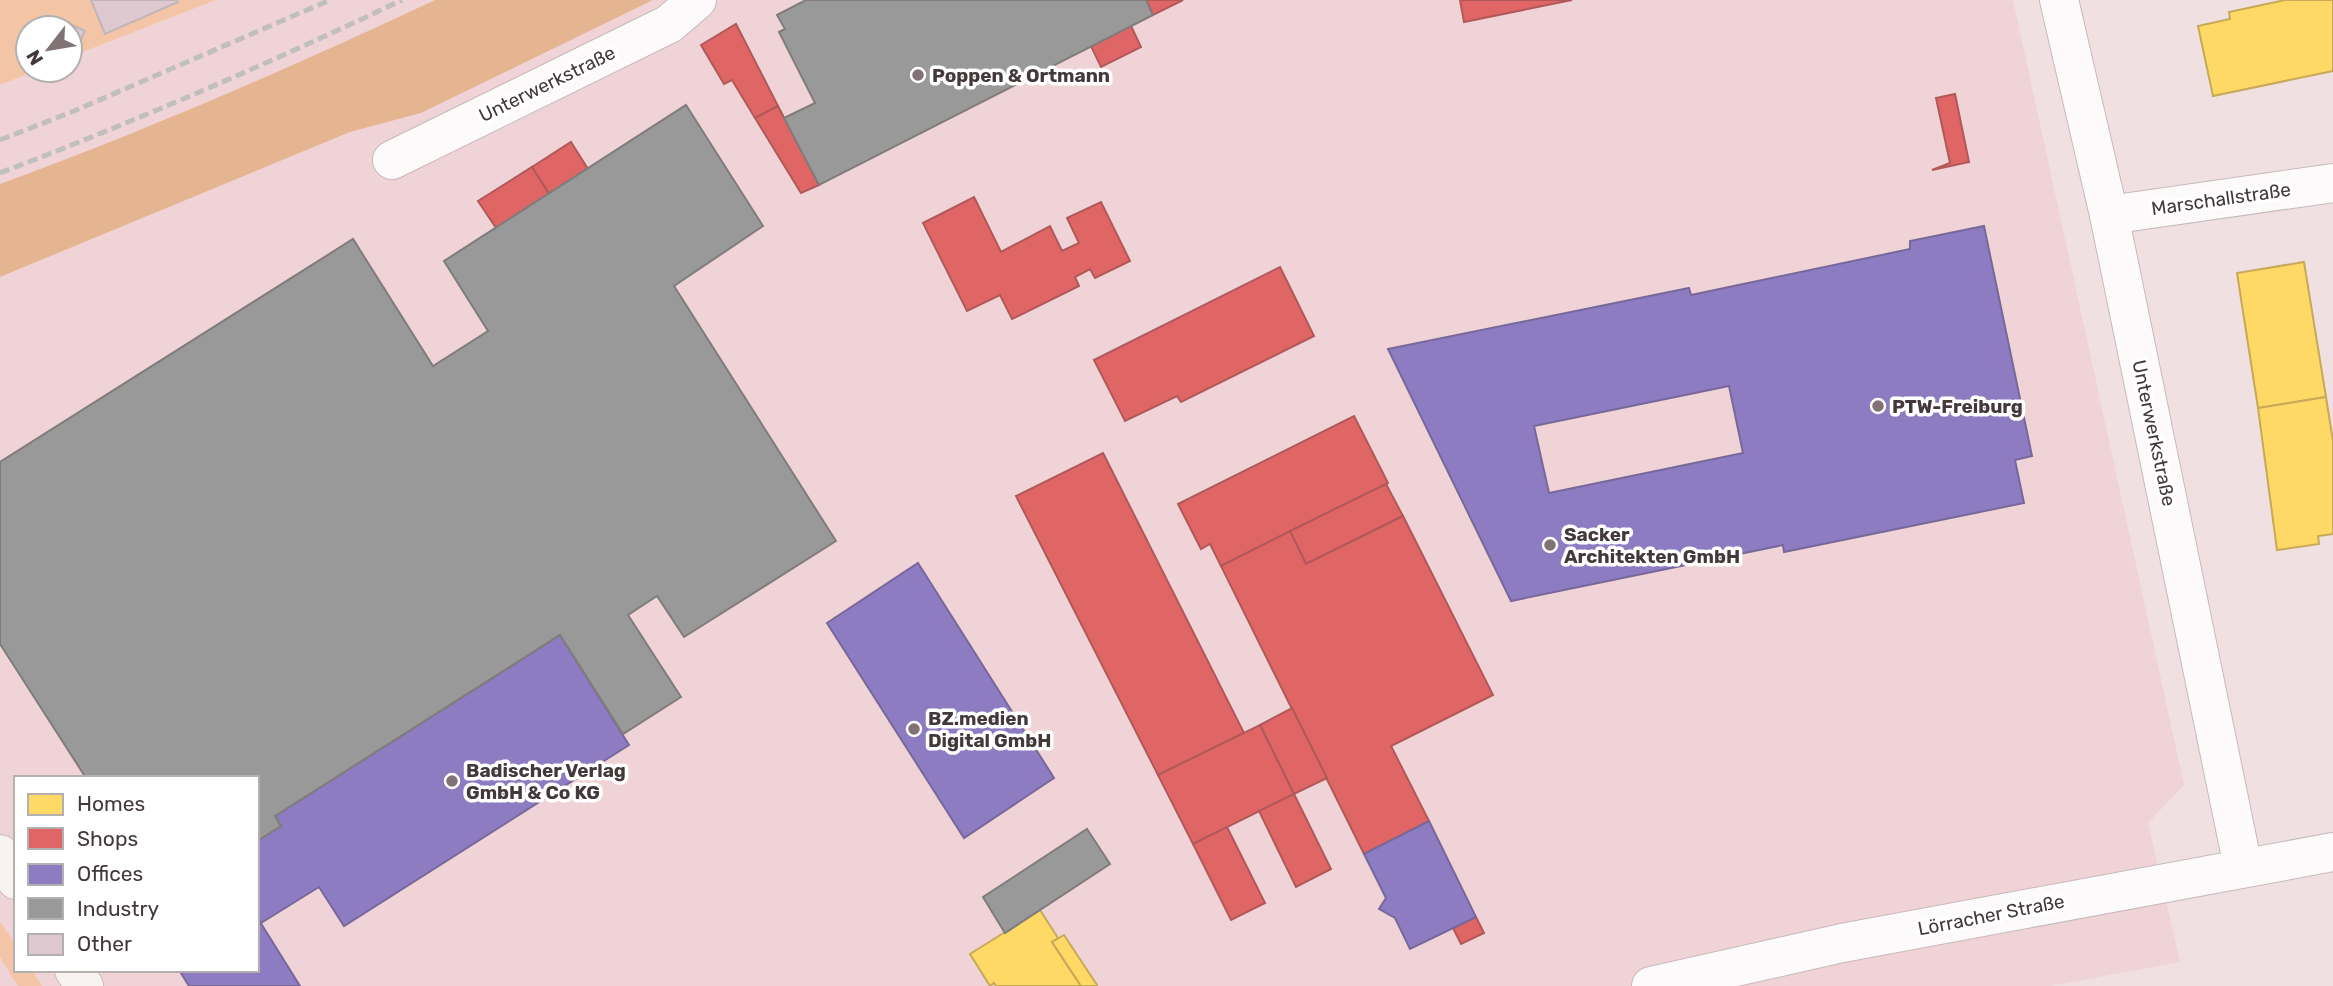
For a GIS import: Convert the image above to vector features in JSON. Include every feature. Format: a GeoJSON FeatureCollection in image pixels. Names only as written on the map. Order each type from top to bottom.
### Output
{"type":"FeatureCollection","features":[{"type":"Feature","properties":{"kind":"main road"},"geometry":{"type":"LineString","coordinates":[[0,854],[14,877]]}},
{"type":"Feature","properties":{"kind":"street","name":"Unterwerkstraße"},"geometry":{"type":"LineString","coordinates":[[392,160],[669,24],[696,0]]}},
{"type":"Feature","properties":{"kind":"street","name":"Unterwerkstraße"},"geometry":{"type":"LineString","coordinates":[[2059,0],[2109,215],[2244,867]]}},
{"type":"Feature","properties":{"kind":"street","name":"Marschallstraße"},"geometry":{"type":"LineString","coordinates":[[2109,215],[2333,183]]}},
{"type":"Feature","properties":{"kind":"street","name":"Lörracher Straße"},"geometry":{"type":"LineString","coordinates":[[1651,986],[1842,943],[2333,852]]}},
{"type":"Feature","properties":{"kind":"shaded area"},"geometry":{"type":"Polygon","coordinates":[[[0,0],[216,0],[84,52],[84,14],[14,14],[14,79],[0,85],[0,0]]]}},
{"type":"Feature","properties":{"kind":"shaded area"},"geometry":{"type":"Polygon","coordinates":[[[216,0],[435,0],[292,67],[99,148],[0,184],[0,85],[14,79],[14,84],[84,84],[84,52],[216,0]]]}},
{"type":"Feature","properties":{"kind":"shaded area"},"geometry":{"type":"Polygon","coordinates":[[[435,0],[653,0],[421,113],[350,132],[0,277],[0,184],[219,97],[435,0]]]}},
{"type":"Feature","properties":{"kind":"shaded area"},"geometry":{"type":"Polygon","coordinates":[[[653,0],[2013,0],[2184,785],[2148,823],[2180,962],[2051,986],[0,986],[0,277],[350,132],[421,113],[653,0]]]}},
{"type":"Feature","properties":{"kind":"shaded area"},"geometry":{"type":"Polygon","coordinates":[[[0,922],[14,942],[14,972],[33,972],[42,986],[18,986],[0,957],[0,922]]]}},
{"type":"Feature","properties":{"kind":"building: Homes"},"geometry":{"type":"Polygon","coordinates":[[[2285,0],[2333,0],[2333,71],[2213,96],[2198,26],[2230,19],[2229,12],[2285,0]]]}},
{"type":"Feature","properties":{"kind":"building: Homes"},"geometry":{"type":"Polygon","coordinates":[[[2304,262],[2326,397],[2258,408],[2237,273],[2304,262]]]}},
{"type":"Feature","properties":{"kind":"building: Homes"},"geometry":{"type":"Polygon","coordinates":[[[2326,397],[2333,441],[2333,534],[2318,536],[2319,544],[2277,550],[2258,408],[2326,397]]]}},
{"type":"Feature","properties":{"kind":"building: Homes"},"geometry":{"type":"Polygon","coordinates":[[[1040,910],[1058,938],[1052,942],[1081,986],[996,986],[994,983],[990,986],[970,954],[1040,910]]]}},
{"type":"Feature","properties":{"kind":"building: Homes"},"geometry":{"type":"Polygon","coordinates":[[[1064,935],[1096,986],[1081,986],[1052,942],[1064,935]]]}},
{"type":"Feature","properties":{"kind":"building: Shops"},"geometry":{"type":"Polygon","coordinates":[[[1146,0],[1183,0],[1153,15],[1146,0]]]}},
{"type":"Feature","properties":{"kind":"building: Shops"},"geometry":{"type":"Polygon","coordinates":[[[1460,0],[1572,0],[1464,22],[1460,0]]]}},
{"type":"Feature","properties":{"kind":"building: Shops"},"geometry":{"type":"Polygon","coordinates":[[[736,24],[778,106],[755,118],[732,80],[724,84],[701,45],[736,24]]]}},
{"type":"Feature","properties":{"kind":"building: Shops"},"geometry":{"type":"Polygon","coordinates":[[[1131,26],[1141,47],[1101,67],[1091,46],[1131,26]]]}},
{"type":"Feature","properties":{"kind":"building: Shops"},"geometry":{"type":"Polygon","coordinates":[[[1955,94],[1969,162],[1932,170],[1950,163],[1936,98],[1955,94]]]}},
{"type":"Feature","properties":{"kind":"building: Shops"},"geometry":{"type":"Polygon","coordinates":[[[778,106],[819,185],[801,193],[755,118],[778,106]]]}},
{"type":"Feature","properties":{"kind":"building: Shops"},"geometry":{"type":"Polygon","coordinates":[[[571,142],[588,169],[549,194],[532,167],[571,142]]]}},
{"type":"Feature","properties":{"kind":"building: Shops"},"geometry":{"type":"Polygon","coordinates":[[[532,167],[549,194],[496,228],[478,201],[532,167]]]}},
{"type":"Feature","properties":{"kind":"building: Shops"},"geometry":{"type":"Polygon","coordinates":[[[974,197],[1001,252],[1050,226],[1062,251],[1079,243],[1067,218],[1101,202],[1130,261],[1095,278],[1090,269],[1075,277],[1079,286],[1012,319],[1000,295],[967,311],[923,223],[974,197]]]}},
{"type":"Feature","properties":{"kind":"building: Shops"},"geometry":{"type":"Polygon","coordinates":[[[1280,267],[1314,336],[1181,402],[1177,396],[1125,421],[1094,360],[1280,267]]]}},
{"type":"Feature","properties":{"kind":"building: Shops"},"geometry":{"type":"Polygon","coordinates":[[[1354,416],[1388,483],[1221,566],[1210,544],[1201,549],[1178,504],[1354,416]]]}},
{"type":"Feature","properties":{"kind":"building: Shops"},"geometry":{"type":"Polygon","coordinates":[[[1103,453],[1244,733],[1158,775],[1016,496],[1103,453]]]}},
{"type":"Feature","properties":{"kind":"building: Shops"},"geometry":{"type":"Polygon","coordinates":[[[1386,484],[1403,516],[1306,564],[1290,531],[1386,484]]]}},
{"type":"Feature","properties":{"kind":"building: Shops"},"geometry":{"type":"Polygon","coordinates":[[[1403,516],[1493,695],[1391,746],[1429,821],[1364,854],[1221,566],[1290,531],[1306,564],[1403,516]]]}},
{"type":"Feature","properties":{"kind":"building: Shops"},"geometry":{"type":"Polygon","coordinates":[[[1292,708],[1327,778],[1294,794],[1260,725],[1292,708]]]}},
{"type":"Feature","properties":{"kind":"building: Shops"},"geometry":{"type":"Polygon","coordinates":[[[1260,725],[1294,794],[1193,844],[1158,775],[1260,725]]]}},
{"type":"Feature","properties":{"kind":"building: Shops"},"geometry":{"type":"Polygon","coordinates":[[[1294,794],[1331,869],[1296,887],[1259,811],[1294,794]]]}},
{"type":"Feature","properties":{"kind":"building: Shops"},"geometry":{"type":"Polygon","coordinates":[[[1227,827],[1265,903],[1231,920],[1193,844],[1227,827]]]}},
{"type":"Feature","properties":{"kind":"building: Shops"},"geometry":{"type":"Polygon","coordinates":[[[1476,917],[1484,933],[1461,944],[1453,928],[1476,917]]]}},
{"type":"Feature","properties":{"kind":"building: Offices","name":"PTW-Freiburg"},"geometry":{"type":"Polygon","coordinates":[[[1984,226],[2032,456],[2015,460],[2024,503],[1784,552],[1783,545],[1511,601],[1388,349],[1689,288],[1691,295],[1910,249],[1910,241],[1984,226]],[[1729,386],[1534,426],[1549,493],[1743,453],[1729,386]]]}},
{"type":"Feature","properties":{"kind":"building: Offices"},"geometry":{"type":"Polygon","coordinates":[[[918,563],[1054,778],[964,838],[827,623],[918,563]]]}},
{"type":"Feature","properties":{"kind":"building: Offices","name":"Badischer Verlag GmbH & Co KG"},"geometry":{"type":"Polygon","coordinates":[[[560,635],[629,745],[344,926],[319,887],[261,923],[259,920],[259,840],[281,826],[275,816],[560,635]]]}},
{"type":"Feature","properties":{"kind":"building: Offices"},"geometry":{"type":"Polygon","coordinates":[[[1429,821],[1476,917],[1410,949],[1395,918],[1379,909],[1386,898],[1364,854],[1429,821]]]}},
{"type":"Feature","properties":{"kind":"building: Offices"},"geometry":{"type":"Polygon","coordinates":[[[259,920],[300,986],[189,986],[180,972],[259,972],[259,920]]]}},
{"type":"Feature","properties":{"kind":"building: Industry","name":"Poppen & Ortmann"},"geometry":{"type":"Polygon","coordinates":[[[806,0],[1146,0],[1153,15],[819,185],[784,118],[815,103],[779,32],[785,29],[777,15],[806,0]]]}},
{"type":"Feature","properties":{"kind":"building: Industry"},"geometry":{"type":"Polygon","coordinates":[[[686,105],[763,226],[674,286],[836,541],[684,637],[657,596],[628,615],[681,697],[623,734],[560,635],[275,816],[281,826],[259,840],[259,776],[85,776],[0,644],[0,462],[353,239],[433,366],[488,331],[444,261],[686,105]]]}},
{"type":"Feature","properties":{"kind":"building: Industry"},"geometry":{"type":"Polygon","coordinates":[[[1087,829],[1110,864],[1005,933],[983,897],[1087,829]]]}},
{"type":"Feature","properties":{"kind":"building: Other"},"geometry":{"type":"Polygon","coordinates":[[[91,0],[177,0],[178,2],[105,34],[91,0]]]}},
{"type":"Feature","properties":{"kind":"railway"},"geometry":{"type":"LineString","coordinates":[[0,140],[74,111],[330,0]]}},
{"type":"Feature","properties":{"kind":"railway"},"geometry":{"type":"LineString","coordinates":[[0,173],[202,91],[402,0]]}},
{"type":"Feature","properties":{"kind":"place","name":"Poppen & Ortmann"},"geometry":{"type":"Point","coordinates":[918,75]}},
{"type":"Feature","properties":{"kind":"place","name":"PTW-Freiburg"},"geometry":{"type":"Point","coordinates":[1878,406]}},
{"type":"Feature","properties":{"kind":"place","name":"Sacker Architekten GmbH"},"geometry":{"type":"Point","coordinates":[1550,545]}},
{"type":"Feature","properties":{"kind":"place","name":"BZ.medien Digital GmbH"},"geometry":{"type":"Point","coordinates":[914,729]}},
{"type":"Feature","properties":{"kind":"place","name":"Badischer Verlag GmbH & Co KG"},"geometry":{"type":"Point","coordinates":[452,781]}}]}
